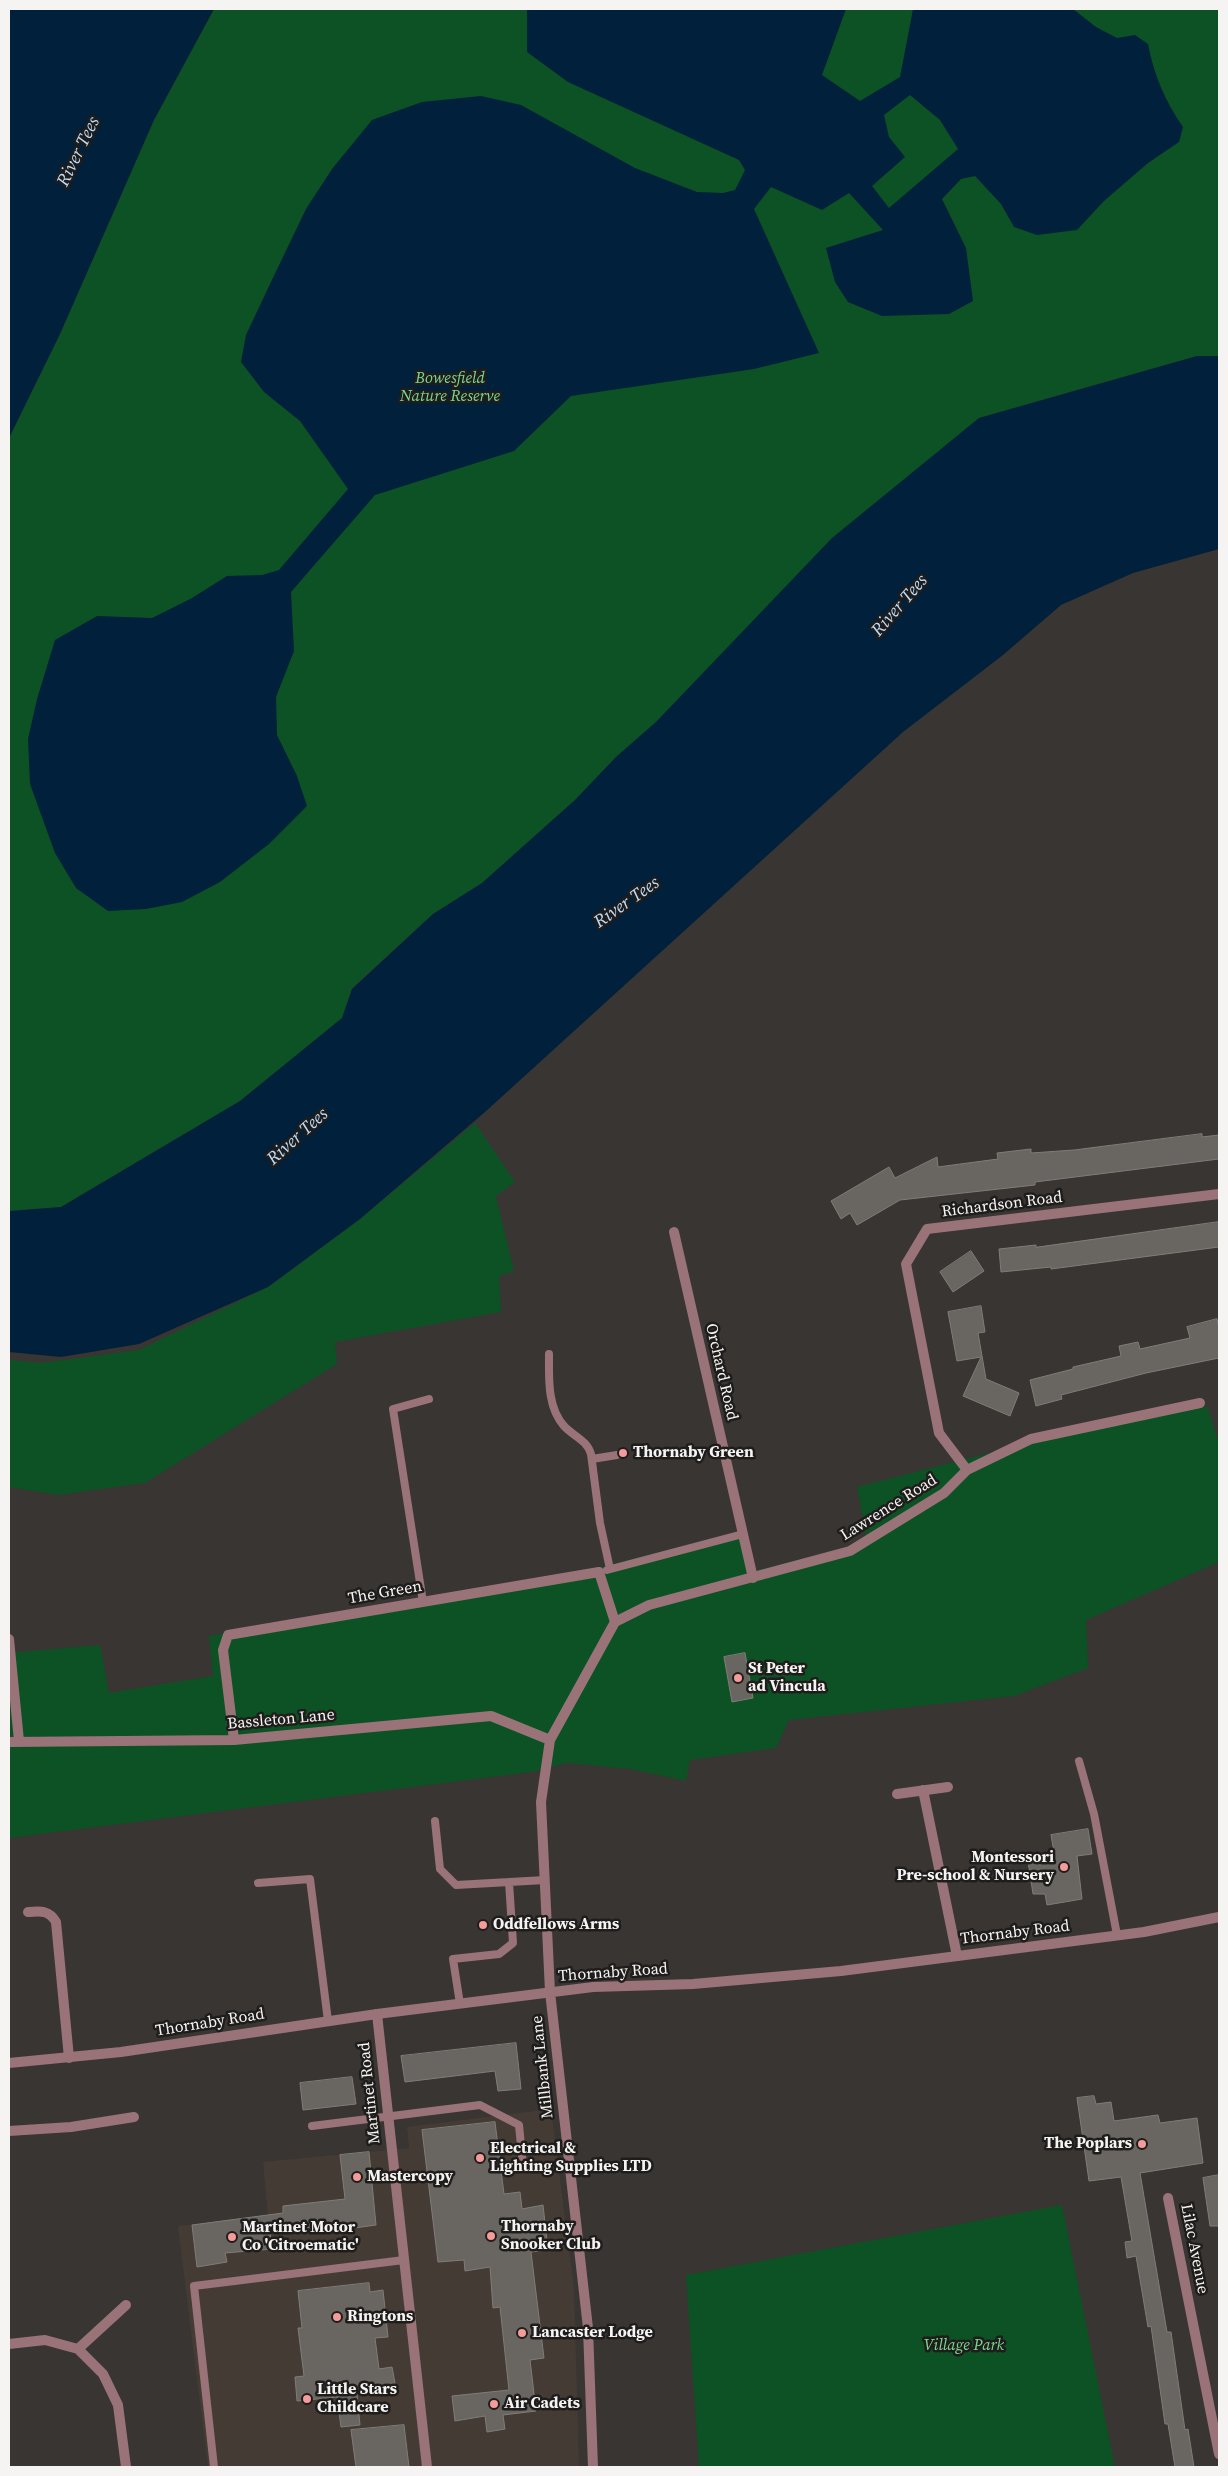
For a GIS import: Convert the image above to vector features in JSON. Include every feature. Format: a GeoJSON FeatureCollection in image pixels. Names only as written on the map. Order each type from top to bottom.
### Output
{"type":"FeatureCollection","features":[{"type":"Feature","properties":{"kind":"street","name":"Richardson Road"},"geometry":{"type":"LineString","coordinates":[[967,1470],[939,1433],[906,1264],[927,1229],[1219,1194]]}},
{"type":"Feature","properties":{"kind":"street","name":"Orchard Road"},"geometry":{"type":"LineString","coordinates":[[674,1232],[753,1578]]}},
{"type":"Feature","properties":{"kind":"street","name":"Lawrence Road"},"geometry":{"type":"LineString","coordinates":[[615,1622],[649,1606],[850,1551],[944,1493],[967,1470],[1032,1439],[1200,1402]]}},
{"type":"Feature","properties":{"kind":"street","name":"The Green"},"geometry":{"type":"LineString","coordinates":[[234,1740],[223,1650],[228,1635],[599,1572]]}},
{"type":"Feature","properties":{"kind":"street"},"geometry":{"type":"LineString","coordinates":[[550,1740],[615,1622],[599,1572]]}},
{"type":"Feature","properties":{"kind":"street"},"geometry":{"type":"LineString","coordinates":[[9,1639],[14,1742]]}},
{"type":"Feature","properties":{"kind":"street","name":"Bassleton Lane"},"geometry":{"type":"LineString","coordinates":[[14,1742],[234,1740],[491,1716],[550,1740]]}},
{"type":"Feature","properties":{"kind":"street","name":"Millbank Lane"},"geometry":{"type":"LineString","coordinates":[[550,1740],[541,1802],[550,1992],[588,2328],[593,2467]]}},
{"type":"Feature","properties":{"kind":"street"},"geometry":{"type":"LineString","coordinates":[[897,1794],[948,1787]]}},
{"type":"Feature","properties":{"kind":"street"},"geometry":{"type":"LineString","coordinates":[[924,1790],[957,1956]]}},
{"type":"Feature","properties":{"kind":"street"},"geometry":{"type":"LineString","coordinates":[[28,1912],[44,1911],[52,1914],[56,1922],[69,2058]]}},
{"type":"Feature","properties":{"kind":"street","name":"Thornaby Road"},"geometry":{"type":"LineString","coordinates":[[9,2063],[69,2058],[377,2014],[593,1987],[694,1984],[780,1977],[957,1956],[1117,1935],[1219,1917]]}},
{"type":"Feature","properties":{"kind":"street","name":"Martinet Road"},"geometry":{"type":"LineString","coordinates":[[377,2014],[427,2467]]}},
{"type":"Feature","properties":{"kind":"street"},"geometry":{"type":"LineString","coordinates":[[9,2131],[70,2127],[134,2117]]}},
{"type":"Feature","properties":{"kind":"street","name":"Lilac Avenue"},"geometry":{"type":"LineString","coordinates":[[1168,2198],[1219,2454]]}},
{"type":"Feature","properties":{"kind":"street"},"geometry":{"type":"LineString","coordinates":[[78,2349],[126,2305]]}},
{"type":"Feature","properties":{"kind":"street"},"geometry":{"type":"LineString","coordinates":[[9,2344],[45,2340],[78,2349],[103,2374],[118,2405],[126,2467]]}},
{"type":"Feature","properties":{"kind":"lane"},"geometry":{"type":"LineString","coordinates":[[549,1354],[549,1385],[554,1411],[564,1426],[590,1447],[600,1523],[610,1569]]}},
{"type":"Feature","properties":{"kind":"lane"},"geometry":{"type":"LineString","coordinates":[[423,1602],[393,1409],[429,1399]]}},
{"type":"Feature","properties":{"kind":"lane"},"geometry":{"type":"LineString","coordinates":[[592,1459],[617,1455]]}},
{"type":"Feature","properties":{"kind":"lane"},"geometry":{"type":"LineString","coordinates":[[599,1572],[742,1534]]}},
{"type":"Feature","properties":{"kind":"lane"},"geometry":{"type":"LineString","coordinates":[[1079,1761],[1094,1814],[1117,1935]]}},
{"type":"Feature","properties":{"kind":"lane"},"geometry":{"type":"LineString","coordinates":[[436,1821],[440,1869],[456,1885],[545,1880]]}},
{"type":"Feature","properties":{"kind":"lane"},"geometry":{"type":"LineString","coordinates":[[258,1883],[310,1879],[328,2021]]}},
{"type":"Feature","properties":{"kind":"lane"},"geometry":{"type":"LineString","coordinates":[[460,2004],[453,1959],[499,1954],[513,1943],[509,1882]]}},
{"type":"Feature","properties":{"kind":"lane"},"geometry":{"type":"LineString","coordinates":[[312,2126],[480,2105],[519,2125],[523,2166]]}},
{"type":"Feature","properties":{"kind":"lane"},"geometry":{"type":"LineString","coordinates":[[214,2467],[194,2286],[404,2260]]}},
{"type":"Feature","properties":{"kind":"shaded area"},"geometry":{"type":"Polygon","coordinates":[[[551,2109],[574,2289],[579,2467],[208,2467],[178,2226],[268,2215],[263,2162],[409,2148],[407,2127],[551,2109]]]}},
{"type":"Feature","properties":{"kind":"green space","name":"Bowesfield Nature Reserve"},"geometry":{"type":"Polygon","coordinates":[[[214,9],[1219,9],[1219,356],[1197,356],[979,418],[926,463],[698,679],[656,722],[616,757],[575,800],[482,883],[433,914],[352,988],[342,1018],[240,1101],[61,1207],[9,1211],[9,438],[60,334],[154,120],[214,9]]]}},
{"type":"Feature","properties":{"kind":"green space"},"geometry":{"type":"Polygon","coordinates":[[[475,1123],[515,1182],[496,1196],[514,1271],[499,1276],[501,1312],[335,1342],[337,1364],[145,1483],[58,1495],[9,1487],[9,1360],[42,1363],[139,1350],[268,1287],[360,1219],[475,1123]]]}},
{"type":"Feature","properties":{"kind":"green space"},"geometry":{"type":"Polygon","coordinates":[[[1207,1406],[1219,1443],[1219,1562],[1086,1620],[1088,1668],[1014,1696],[789,1720],[776,1748],[690,1760],[686,1781],[631,1769],[567,1763],[531,1772],[9,1838],[9,1653],[100,1645],[109,1693],[213,1676],[209,1636],[597,1568],[745,1530],[755,1571],[851,1546],[866,1536],[857,1487],[1032,1442],[1207,1406]]]}},
{"type":"Feature","properties":{"kind":"green space","name":"Village Park"},"geometry":{"type":"Polygon","coordinates":[[[1062,2205],[1115,2467],[699,2467],[686,2275],[1062,2205]]]}},
{"type":"Feature","properties":{"kind":"water","name":"River Tees"},"geometry":{"type":"Polygon","coordinates":[[[9,9],[214,9],[154,120],[60,334],[9,438],[9,9]]]}},
{"type":"Feature","properties":{"kind":"water"},"geometry":{"type":"Polygon","coordinates":[[[527,9],[846,9],[822,75],[860,101],[900,77],[913,9],[1073,9],[1096,27],[1117,38],[1135,35],[1148,44],[1153,66],[1161,87],[1183,127],[1179,142],[1148,163],[1104,201],[1077,230],[1037,235],[1014,227],[1001,204],[975,176],[961,179],[942,199],[966,248],[973,301],[949,314],[882,316],[848,302],[835,282],[826,248],[883,230],[849,193],[822,210],[771,187],[754,209],[819,353],[754,369],[571,396],[514,451],[375,495],[291,592],[294,651],[276,697],[277,735],[297,776],[307,806],[269,844],[220,882],[182,902],[146,909],[108,911],[76,888],[55,853],[30,784],[28,739],[37,699],[55,640],[97,616],[152,618],[192,598],[227,576],[262,575],[279,570],[348,489],[300,421],[264,392],[241,362],[246,335],[306,209],[332,169],[372,120],[422,102],[481,96],[521,105],[635,168],[697,192],[723,193],[735,190],[745,170],[739,160],[568,82],[527,52],[527,9]],[[910,95],[884,115],[889,137],[905,157],[872,186],[889,208],[958,149],[940,120],[910,95]]]}},
{"type":"Feature","properties":{"kind":"water","name":"River Tees"},"geometry":{"type":"Polygon","coordinates":[[[1197,356],[1219,356],[1219,549],[1133,573],[1061,605],[1003,655],[903,732],[485,1112],[360,1219],[268,1287],[139,1344],[61,1357],[9,1352],[9,1211],[61,1207],[240,1101],[342,1018],[352,989],[433,914],[482,883],[575,800],[616,757],[656,722],[832,538],[979,418],[1197,356]]]}},
{"type":"Feature","properties":{"kind":"building"},"geometry":{"type":"Polygon","coordinates":[[[1202,1134],[1202,1137],[1219,1135],[1219,1159],[1035,1182],[1035,1185],[900,1200],[857,1225],[850,1213],[841,1219],[831,1201],[889,1167],[895,1178],[937,1157],[938,1167],[998,1159],[997,1153],[1031,1149],[1031,1153],[1074,1150],[1202,1134]]]}},
{"type":"Feature","properties":{"kind":"building"},"geometry":{"type":"Polygon","coordinates":[[[1219,1222],[1219,1247],[1051,1269],[1051,1267],[1001,1272],[999,1249],[1036,1245],[1036,1247],[1219,1222]]]}},
{"type":"Feature","properties":{"kind":"building"},"geometry":{"type":"Polygon","coordinates":[[[971,1251],[984,1271],[953,1292],[940,1272],[971,1251]]]}},
{"type":"Feature","properties":{"kind":"building"},"geometry":{"type":"Polygon","coordinates":[[[981,1306],[985,1332],[978,1333],[986,1379],[1019,1393],[1010,1416],[963,1396],[981,1357],[957,1361],[948,1312],[981,1306]]]}},
{"type":"Feature","properties":{"kind":"building"},"geometry":{"type":"Polygon","coordinates":[[[1217,1319],[1219,1328],[1219,1358],[1146,1373],[1061,1395],[1062,1399],[1036,1406],[1030,1380],[1073,1369],[1073,1367],[1121,1356],[1119,1346],[1138,1342],[1140,1349],[1190,1338],[1187,1327],[1217,1319]]]}},
{"type":"Feature","properties":{"kind":"building","name":"St Peter ad Vincula"},"geometry":{"type":"Polygon","coordinates":[[[745,1653],[753,1698],[732,1702],[724,1657],[745,1653]]]}},
{"type":"Feature","properties":{"kind":"building","name":"Montessori Pre-school & Nursery"},"geometry":{"type":"Polygon","coordinates":[[[1088,1829],[1092,1854],[1077,1856],[1082,1899],[1047,1905],[1045,1894],[1033,1894],[1027,1855],[1054,1852],[1051,1835],[1088,1829]]]}},
{"type":"Feature","properties":{"kind":"building"},"geometry":{"type":"Polygon","coordinates":[[[516,2043],[521,2089],[498,2091],[495,2071],[405,2082],[401,2056],[516,2043]]]}},
{"type":"Feature","properties":{"kind":"building"},"geometry":{"type":"Polygon","coordinates":[[[352,2077],[356,2104],[303,2110],[300,2083],[352,2077]]]}},
{"type":"Feature","properties":{"kind":"building"},"geometry":{"type":"Polygon","coordinates":[[[1094,2096],[1096,2104],[1111,2102],[1114,2121],[1158,2115],[1160,2123],[1197,2118],[1203,2163],[1140,2173],[1167,2332],[1171,2332],[1185,2430],[1188,2429],[1194,2467],[1175,2467],[1168,2424],[1165,2424],[1151,2326],[1148,2327],[1136,2256],[1127,2258],[1125,2242],[1132,2241],[1121,2177],[1089,2181],[1077,2098],[1094,2096]]]}},
{"type":"Feature","properties":{"kind":"building"},"geometry":{"type":"Polygon","coordinates":[[[495,2122],[504,2194],[520,2192],[522,2209],[543,2205],[548,2250],[531,2252],[544,2358],[530,2360],[536,2411],[503,2415],[505,2429],[487,2432],[485,2416],[455,2421],[452,2396],[509,2390],[500,2307],[493,2308],[490,2267],[465,2271],[464,2260],[438,2262],[422,2130],[495,2122]]]}},
{"type":"Feature","properties":{"kind":"building"},"geometry":{"type":"Polygon","coordinates":[[[369,2152],[376,2225],[347,2229],[346,2224],[270,2231],[272,2249],[225,2253],[227,2262],[197,2267],[192,2225],[283,2213],[283,2206],[345,2199],[340,2155],[369,2152]]]}},
{"type":"Feature","properties":{"kind":"building"},"geometry":{"type":"Polygon","coordinates":[[[1219,2175],[1219,2226],[1210,2226],[1203,2178],[1219,2175]]]}},
{"type":"Feature","properties":{"kind":"building"},"geometry":{"type":"Polygon","coordinates":[[[369,2283],[370,2292],[383,2290],[388,2337],[375,2338],[379,2369],[392,2367],[396,2389],[357,2394],[360,2425],[341,2427],[337,2397],[297,2401],[295,2377],[304,2376],[298,2328],[302,2328],[298,2291],[369,2283]]]}},
{"type":"Feature","properties":{"kind":"building"},"geometry":{"type":"Polygon","coordinates":[[[404,2425],[409,2467],[356,2467],[351,2430],[404,2425]]]}},
{"type":"Feature","properties":{"kind":"place","name":"Thornaby Green"},"geometry":{"type":"Point","coordinates":[623,1453]}},
{"type":"Feature","properties":{"kind":"place","name":"St Peter ad Vincula"},"geometry":{"type":"Point","coordinates":[738,1678]}},
{"type":"Feature","properties":{"kind":"place","name":"Montessori Pre-school & Nursery"},"geometry":{"type":"Point","coordinates":[1064,1867]}},
{"type":"Feature","properties":{"kind":"place","name":"Oddfellows Arms"},"geometry":{"type":"Point","coordinates":[483,1925]}},
{"type":"Feature","properties":{"kind":"place","name":"The Poplars"},"geometry":{"type":"Point","coordinates":[1142,2144]}},
{"type":"Feature","properties":{"kind":"place","name":"Electrical & Lighting Supplies LTD"},"geometry":{"type":"Point","coordinates":[480,2158]}},
{"type":"Feature","properties":{"kind":"place","name":"Mastercopy"},"geometry":{"type":"Point","coordinates":[357,2177]}},
{"type":"Feature","properties":{"kind":"place","name":"Thornaby Snooker Club"},"geometry":{"type":"Point","coordinates":[491,2236]}},
{"type":"Feature","properties":{"kind":"place","name":"Martinet Motor Co 'Citroematic'"},"geometry":{"type":"Point","coordinates":[232,2237]}},
{"type":"Feature","properties":{"kind":"place","name":"Ringtons"},"geometry":{"type":"Point","coordinates":[337,2317]}},
{"type":"Feature","properties":{"kind":"place","name":"Lancaster Lodge"},"geometry":{"type":"Point","coordinates":[522,2333]}},
{"type":"Feature","properties":{"kind":"place","name":"Little Stars Childcare"},"geometry":{"type":"Point","coordinates":[307,2399]}},
{"type":"Feature","properties":{"kind":"place","name":"Air Cadets"},"geometry":{"type":"Point","coordinates":[494,2404]}}]}
